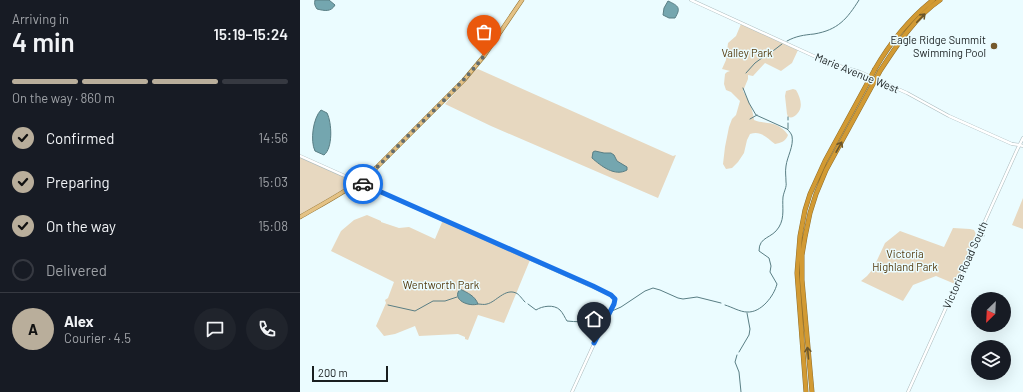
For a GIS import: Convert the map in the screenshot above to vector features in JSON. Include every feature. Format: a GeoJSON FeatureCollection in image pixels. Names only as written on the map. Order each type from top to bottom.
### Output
{"type":"FeatureCollection","features":[{"type":"Feature","properties":{"kind":"highway"},"geometry":{"type":"LineString","coordinates":[[806,392],[797,273],[800,236],[810,194],[825,162],[875,69],[887,50],[900,32],[933,0]]}},
{"type":"Feature","properties":{"kind":"highway"},"geometry":{"type":"LineString","coordinates":[[812,392],[802,292],[802,271],[805,237],[816,194],[826,170],[880,70],[905,34],[933,5],[940,0]]}},
{"type":"Feature","properties":{"kind":"main road"},"geometry":{"type":"LineString","coordinates":[[300,217],[359,182],[376,168],[464,80],[484,56],[522,0]]}},
{"type":"Feature","properties":{"kind":"street","name":"Marie Avenue West"},"geometry":{"type":"LineString","coordinates":[[691,0],[829,63],[860,72],[907,93],[949,116],[1012,144],[1022,145]]}},
{"type":"Feature","properties":{"kind":"street","name":"Victoria Road South"},"geometry":{"type":"LineString","coordinates":[[908,392],[1010,164],[1022,145],[1023,138]]}},
{"type":"Feature","properties":{"kind":"street"},"geometry":{"type":"LineString","coordinates":[[300,156],[611,295],[615,299],[614,304],[572,392]]}},
{"type":"Feature","properties":{"kind":"green space","name":"Valley Park"},"geometry":{"type":"Polygon","coordinates":[[[741,24],[798,50],[792,63],[781,71],[765,63],[753,76],[748,75],[743,91],[750,104],[754,120],[777,125],[787,133],[788,135],[786,139],[775,144],[761,134],[750,134],[744,153],[738,162],[732,168],[726,169],[723,164],[729,127],[732,119],[736,115],[740,101],[731,92],[726,90],[724,84],[725,74],[730,71],[722,69],[726,60],[728,43],[736,36],[741,24]]]}},
{"type":"Feature","properties":{"kind":"green space"},"geometry":{"type":"Polygon","coordinates":[[[478,69],[673,156],[676,155],[658,198],[491,126],[445,104],[475,70],[478,69]]]}},
{"type":"Feature","properties":{"kind":"green space"},"geometry":{"type":"Polygon","coordinates":[[[793,89],[796,90],[801,105],[797,114],[793,117],[788,117],[785,96],[786,91],[793,89]]]}},
{"type":"Feature","properties":{"kind":"green space"},"geometry":{"type":"Polygon","coordinates":[[[300,157],[356,182],[300,215],[300,157]]]}},
{"type":"Feature","properties":{"kind":"green space"},"geometry":{"type":"Polygon","coordinates":[[[1023,198],[1023,229],[1012,225],[1023,198]]]}},
{"type":"Feature","properties":{"kind":"green space","name":"Wentworth Park"},"geometry":{"type":"Polygon","coordinates":[[[367,215],[381,222],[399,228],[409,227],[435,239],[443,220],[530,260],[504,323],[478,315],[468,340],[458,334],[419,336],[415,326],[395,334],[384,336],[376,326],[386,303],[385,300],[388,298],[394,282],[331,251],[341,231],[354,220],[367,215]]]}},
{"type":"Feature","properties":{"kind":"green space","name":"Victoria Highland Park"},"geometry":{"type":"Polygon","coordinates":[[[953,228],[974,230],[976,234],[955,284],[936,276],[913,285],[903,301],[861,281],[873,269],[885,243],[900,231],[944,247],[953,228]]]}},
{"type":"Feature","properties":{"kind":"water"},"geometry":{"type":"Polygon","coordinates":[[[315,0],[329,0],[335,5],[332,9],[328,10],[317,9],[315,0]]]}},
{"type":"Feature","properties":{"kind":"water"},"geometry":{"type":"Polygon","coordinates":[[[668,1],[675,4],[678,8],[675,18],[669,18],[663,15],[664,8],[668,1]]]}},
{"type":"Feature","properties":{"kind":"water"},"geometry":{"type":"Polygon","coordinates":[[[321,110],[327,113],[331,129],[329,147],[324,155],[315,151],[313,147],[314,124],[321,110]]]}},
{"type":"Feature","properties":{"kind":"water"},"geometry":{"type":"Polygon","coordinates":[[[593,152],[611,153],[617,161],[627,167],[627,170],[618,172],[608,170],[592,158],[593,152]]]}},
{"type":"Feature","properties":{"kind":"water"},"geometry":{"type":"Polygon","coordinates":[[[460,289],[473,297],[478,304],[474,305],[462,302],[458,296],[460,289]]]}},
{"type":"Feature","properties":{"kind":"waterway"},"geometry":{"type":"LineString","coordinates":[[787,41],[800,36],[829,30],[841,23],[859,0]]}},
{"type":"Feature","properties":{"kind":"waterway"},"geometry":{"type":"LineString","coordinates":[[769,54],[782,44]]}},
{"type":"Feature","properties":{"kind":"waterway"},"geometry":{"type":"LineString","coordinates":[[746,73],[755,63],[766,55]]}},
{"type":"Feature","properties":{"kind":"waterway"},"geometry":{"type":"LineString","coordinates":[[725,305],[742,311],[752,312],[762,307],[773,294],[777,284],[770,272],[771,266],[769,258],[759,251],[763,240],[776,231],[782,220],[783,197],[786,186],[786,168],[792,144],[792,136],[787,129],[756,115],[743,88]]}},
{"type":"Feature","properties":{"kind":"waterway"},"geometry":{"type":"LineString","coordinates":[[750,119],[757,115]]}},
{"type":"Feature","properties":{"kind":"waterway"},"geometry":{"type":"LineString","coordinates":[[788,123],[788,129]]}},
{"type":"Feature","properties":{"kind":"waterway"},"geometry":{"type":"LineString","coordinates":[[612,311],[621,307],[645,291],[653,288],[678,298],[683,299],[697,297],[721,303]]}},
{"type":"Feature","properties":{"kind":"waterway"},"geometry":{"type":"LineString","coordinates":[[478,304],[490,303],[508,292],[518,294],[525,302]]}},
{"type":"Feature","properties":{"kind":"waterway"},"geometry":{"type":"LineString","coordinates":[[388,305],[415,311],[433,301],[445,301],[457,297]]}},
{"type":"Feature","properties":{"kind":"waterway"},"geometry":{"type":"LineString","coordinates":[[528,304],[536,310],[541,307],[555,307],[560,310],[567,321],[579,322],[588,320],[606,311]]}},
{"type":"Feature","properties":{"kind":"waterway"},"geometry":{"type":"LineString","coordinates":[[739,352],[749,335],[750,329],[747,313]]}},
{"type":"Feature","properties":{"kind":"waterway"},"geometry":{"type":"LineString","coordinates":[[737,355],[735,362],[739,372],[741,392]]}},
{"type":"Feature","properties":{"kind":"way so far"},"geometry":{"type":"LineString","coordinates":[[363,184],[359,182],[376,168],[451,94],[484,56]]}},
{"type":"Feature","properties":{"kind":"place","name":"Eagle Ridge Summit Swimming Pool"},"geometry":{"type":"Point","coordinates":[994,46]}},
{"type":"Feature","properties":{"kind":"route"},"geometry":{"type":"LineString","coordinates":[[363,184],[611,295],[615,299],[614,304],[594,343]]}}]}
